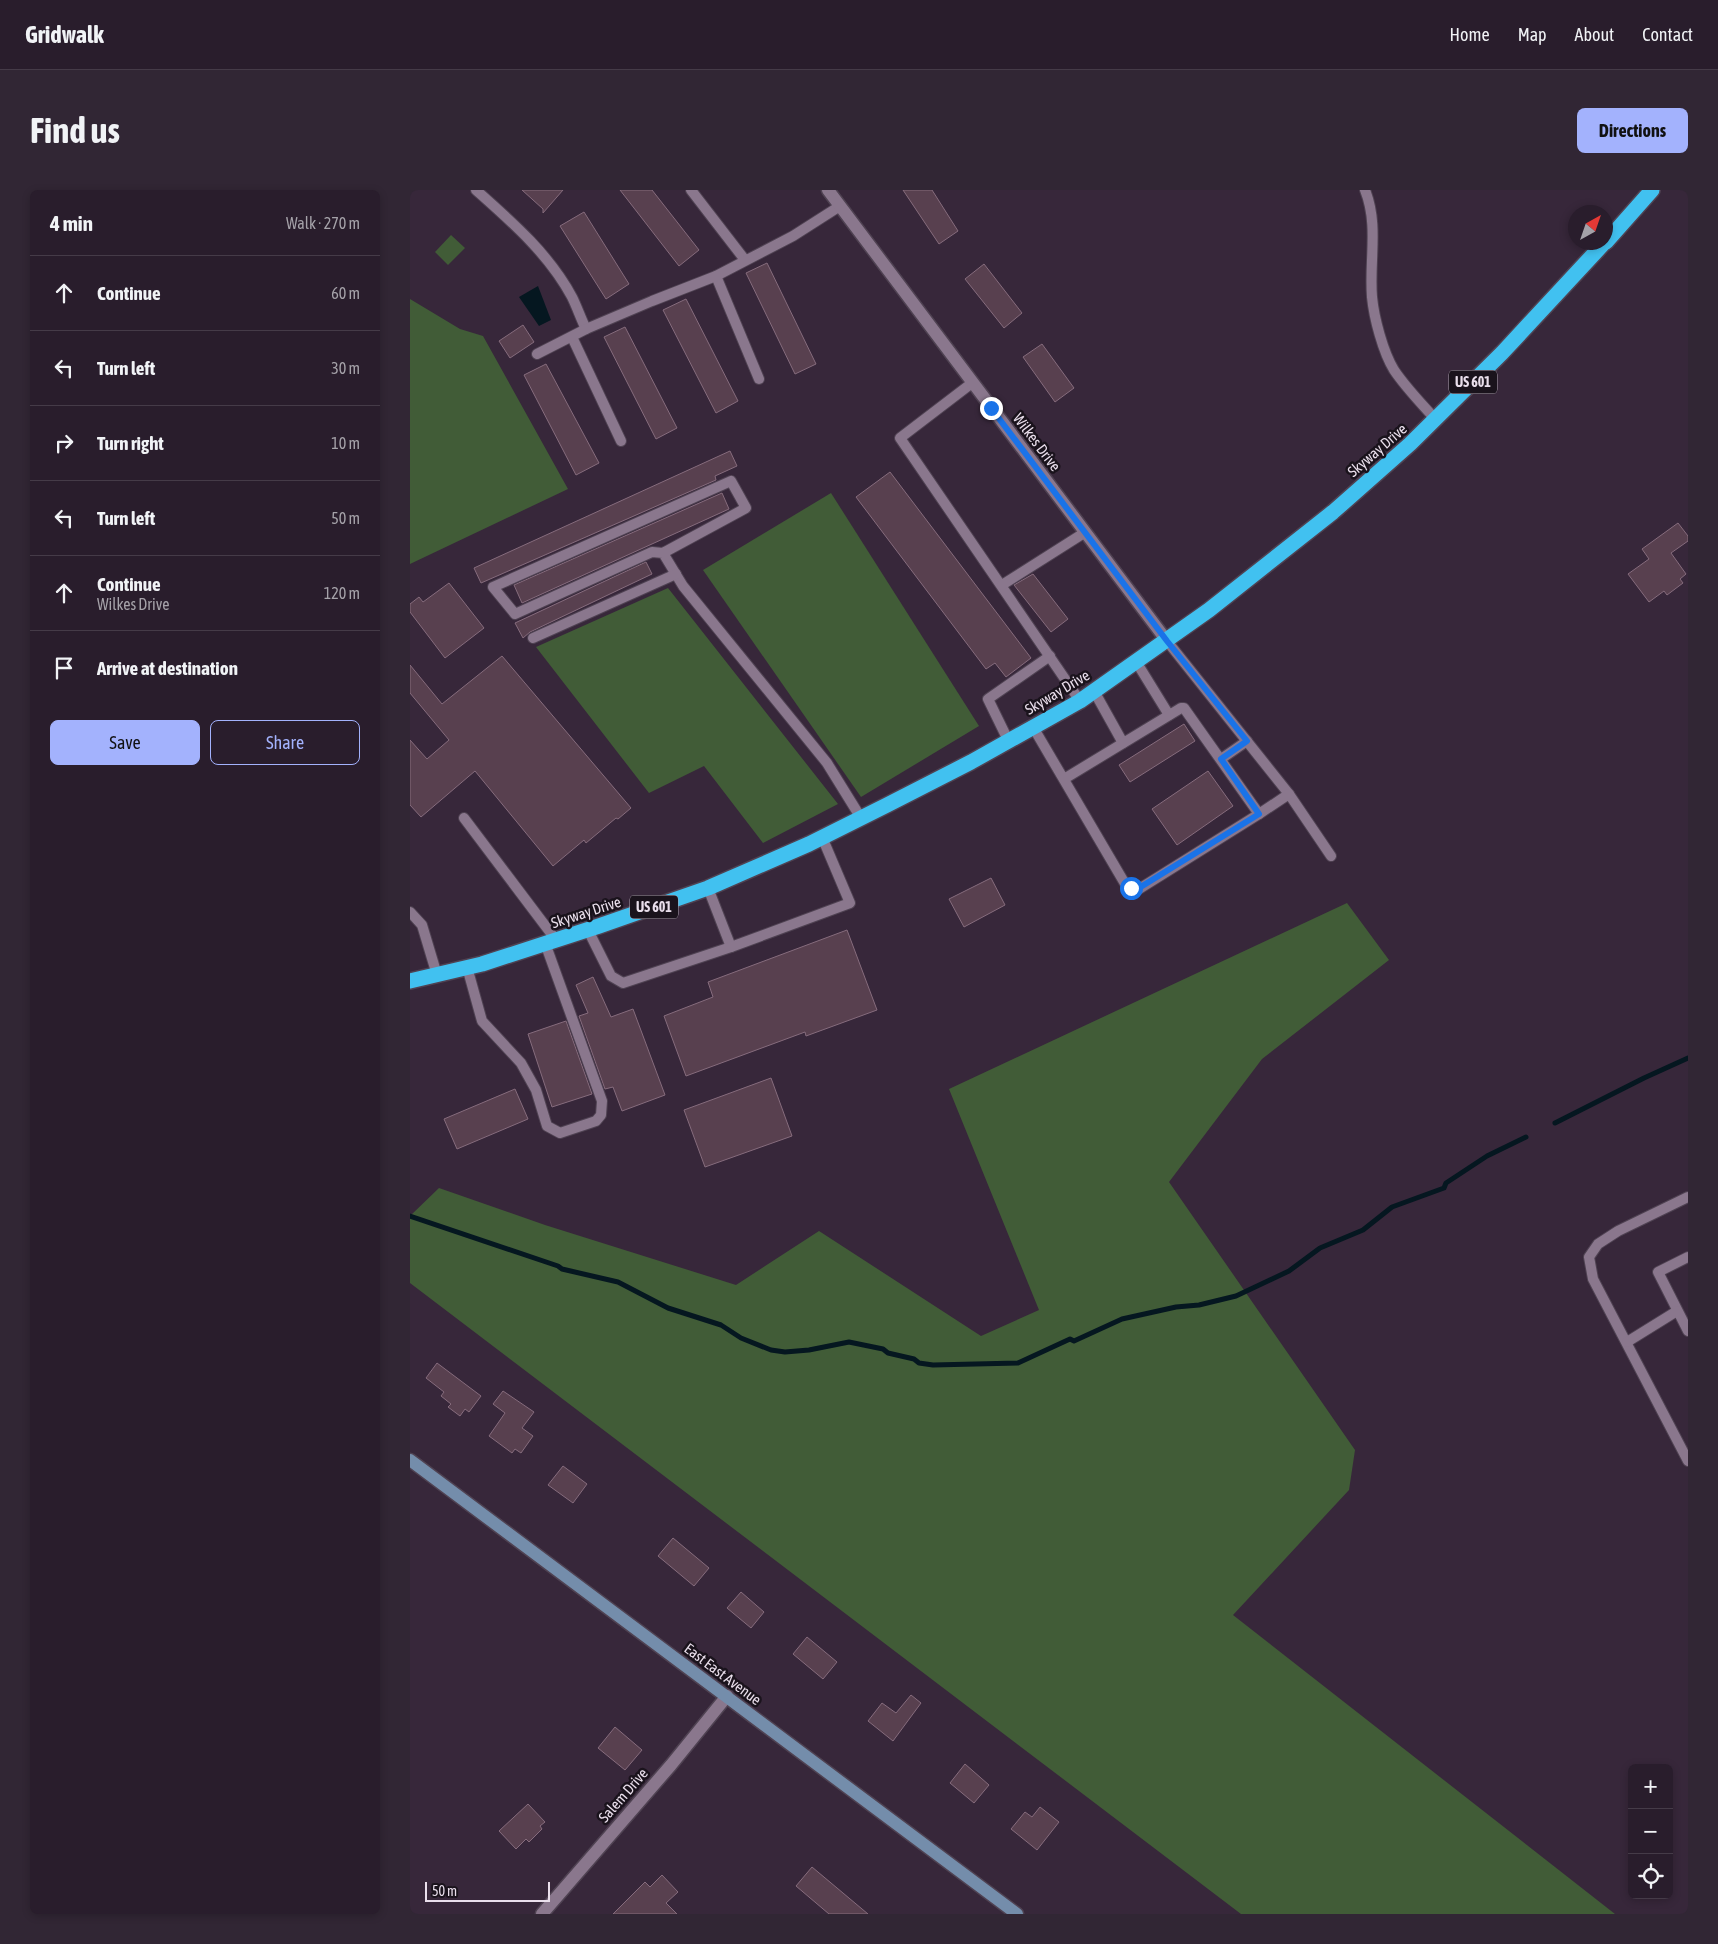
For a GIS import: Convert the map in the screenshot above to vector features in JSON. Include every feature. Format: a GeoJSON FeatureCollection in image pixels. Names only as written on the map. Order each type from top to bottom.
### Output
{"type":"FeatureCollection","features":[{"type":"Feature","properties":{"kind":"highway","name":"Skyway Drive"},"geometry":{"type":"LineString","coordinates":[[1613,233],[1652,190]]}},
{"type":"Feature","properties":{"kind":"highway","name":"Skyway Drive"},"geometry":{"type":"LineString","coordinates":[[410,981],[467,968],[551,942],[708,888],[822,838],[971,762],[1080,701],[1137,663],[1209,610],[1332,512],[1436,420],[1502,353],[1598,250]]}},
{"type":"Feature","properties":{"kind":"street","name":"Wilkes Drive"},"geometry":{"type":"LineString","coordinates":[[828,190],[1167,641]]}},
{"type":"Feature","properties":{"kind":"street","name":"East East Avenue"},"geometry":{"type":"LineString","coordinates":[[410,1460],[1017,1914]]}},
{"type":"Feature","properties":{"kind":"street","name":"Salem Drive"},"geometry":{"type":"LineString","coordinates":[[542,1914],[671,1765],[727,1696]]}},
{"type":"Feature","properties":{"kind":"lane"},"geometry":{"type":"LineString","coordinates":[[476,190],[524,234],[548,260],[572,297],[586,329]]}},
{"type":"Feature","properties":{"kind":"lane"},"geometry":{"type":"LineString","coordinates":[[691,190],[746,260]]}},
{"type":"Feature","properties":{"kind":"lane"},"geometry":{"type":"LineString","coordinates":[[1365,190],[1374,235],[1372,297],[1382,340],[1394,369],[1436,420]]}},
{"type":"Feature","properties":{"kind":"lane"},"geometry":{"type":"LineString","coordinates":[[537,354],[586,329],[652,300],[716,276],[793,236],[840,206]]}},
{"type":"Feature","properties":{"kind":"lane"},"geometry":{"type":"LineString","coordinates":[[716,276],[759,379]]}},
{"type":"Feature","properties":{"kind":"lane"},"geometry":{"type":"LineString","coordinates":[[572,336],[622,441]]}},
{"type":"Feature","properties":{"kind":"lane"},"geometry":{"type":"LineString","coordinates":[[972,382],[900,438],[1080,701]]}},
{"type":"Feature","properties":{"kind":"lane"},"geometry":{"type":"LineString","coordinates":[[731,481],[746,508],[663,553],[652,552],[515,614],[494,587],[731,481]]}},
{"type":"Feature","properties":{"kind":"lane"},"geometry":{"type":"LineString","coordinates":[[1002,585],[1084,533]]}},
{"type":"Feature","properties":{"kind":"lane"},"geometry":{"type":"LineString","coordinates":[[663,553],[683,586],[827,764],[861,818]]}},
{"type":"Feature","properties":{"kind":"lane"},"geometry":{"type":"LineString","coordinates":[[533,638],[676,574]]}},
{"type":"Feature","properties":{"kind":"lane"},"geometry":{"type":"LineString","coordinates":[[1167,641],[1289,794],[1332,856]]}},
{"type":"Feature","properties":{"kind":"lane"},"geometry":{"type":"LineString","coordinates":[[1008,740],[988,699],[1050,656]]}},
{"type":"Feature","properties":{"kind":"lane"},"geometry":{"type":"LineString","coordinates":[[1137,663],[1168,715]]}},
{"type":"Feature","properties":{"kind":"lane"},"geometry":{"type":"LineString","coordinates":[[1094,691],[1123,743]]}},
{"type":"Feature","properties":{"kind":"lane"},"geometry":{"type":"LineString","coordinates":[[1064,779],[1181,708],[1187,710],[1259,814]]}},
{"type":"Feature","properties":{"kind":"lane"},"geometry":{"type":"LineString","coordinates":[[1033,727],[1127,886],[1131,888],[1139,888],[1289,794]]}},
{"type":"Feature","properties":{"kind":"lane"},"geometry":{"type":"LineString","coordinates":[[1221,759],[1247,741]]}},
{"type":"Feature","properties":{"kind":"lane"},"geometry":{"type":"LineString","coordinates":[[464,818],[551,942],[602,1101],[601,1116],[596,1121],[560,1133],[547,1126],[536,1090],[521,1063],[482,1020],[467,968]]}},
{"type":"Feature","properties":{"kind":"lane"},"geometry":{"type":"LineString","coordinates":[[588,930],[611,976],[623,983],[731,947],[850,903],[822,838]]}},
{"type":"Feature","properties":{"kind":"lane"},"geometry":{"type":"LineString","coordinates":[[708,888],[731,947]]}},
{"type":"Feature","properties":{"kind":"lane"},"geometry":{"type":"LineString","coordinates":[[410,912],[422,925],[438,975]]}},
{"type":"Feature","properties":{"kind":"lane"},"geometry":{"type":"LineString","coordinates":[[1688,1197],[1618,1231],[1598,1244],[1590,1257],[1593,1279],[1688,1461]]}},
{"type":"Feature","properties":{"kind":"lane"},"geometry":{"type":"LineString","coordinates":[[1688,1256],[1658,1272],[1688,1331]]}},
{"type":"Feature","properties":{"kind":"lane"},"geometry":{"type":"LineString","coordinates":[[1627,1342],[1677,1311]]}},
{"type":"Feature","properties":{"kind":"green space"},"geometry":{"type":"Polygon","coordinates":[[[451,235],[465,248],[448,265],[435,252],[451,235]]]}},
{"type":"Feature","properties":{"kind":"green space"},"geometry":{"type":"Polygon","coordinates":[[[410,299],[460,329],[483,336],[568,489],[410,564],[410,299]]]}},
{"type":"Feature","properties":{"kind":"green space"},"geometry":{"type":"Polygon","coordinates":[[[831,493],[979,726],[861,797],[703,570],[831,493]]]}},
{"type":"Feature","properties":{"kind":"green space"},"geometry":{"type":"Polygon","coordinates":[[[668,588],[838,804],[763,843],[704,766],[649,793],[536,647],[668,588]]]}},
{"type":"Feature","properties":{"kind":"green space"},"geometry":{"type":"Polygon","coordinates":[[[1347,903],[1389,960],[1262,1059],[1169,1182],[1355,1450],[1349,1490],[1233,1615],[1615,1914],[1241,1914],[410,1283],[410,1216],[439,1188],[545,1225],[736,1285],[819,1231],[981,1336],[1039,1310],[949,1089],[1347,903]]]}},
{"type":"Feature","properties":{"kind":"water"},"geometry":{"type":"Polygon","coordinates":[[[538,286],[551,320],[539,326],[519,297],[538,286]]]}},
{"type":"Feature","properties":{"kind":"building"},"geometry":{"type":"Polygon","coordinates":[[[522,190],[563,190],[543,213],[543,209],[522,190]]]}},
{"type":"Feature","properties":{"kind":"building"},"geometry":{"type":"Polygon","coordinates":[[[620,190],[652,190],[699,250],[679,266],[620,190]]]}},
{"type":"Feature","properties":{"kind":"building"},"geometry":{"type":"Polygon","coordinates":[[[903,190],[932,190],[958,231],[939,244],[903,190]]]}},
{"type":"Feature","properties":{"kind":"building"},"geometry":{"type":"Polygon","coordinates":[[[584,212],[629,284],[606,299],[560,226],[584,212]]]}},
{"type":"Feature","properties":{"kind":"building"},"geometry":{"type":"Polygon","coordinates":[[[767,263],[816,364],[795,374],[746,273],[767,263]]]}},
{"type":"Feature","properties":{"kind":"building"},"geometry":{"type":"Polygon","coordinates":[[[984,264],[1022,313],[1004,328],[965,279],[984,264]]]}},
{"type":"Feature","properties":{"kind":"building"},"geometry":{"type":"Polygon","coordinates":[[[686,299],[738,401],[716,413],[663,310],[686,299]]]}},
{"type":"Feature","properties":{"kind":"building"},"geometry":{"type":"Polygon","coordinates":[[[523,325],[534,342],[510,358],[499,341],[523,325]]]}},
{"type":"Feature","properties":{"kind":"building"},"geometry":{"type":"Polygon","coordinates":[[[625,327],[677,428],[656,439],[604,337],[625,327]]]}},
{"type":"Feature","properties":{"kind":"building"},"geometry":{"type":"Polygon","coordinates":[[[1042,344],[1074,388],[1055,402],[1023,357],[1042,344]]]}},
{"type":"Feature","properties":{"kind":"building"},"geometry":{"type":"Polygon","coordinates":[[[546,364],[599,463],[576,475],[524,375],[546,364]]]}},
{"type":"Feature","properties":{"kind":"building"},"geometry":{"type":"Polygon","coordinates":[[[730,451],[737,466],[715,476],[716,480],[481,583],[474,568],[730,451]]]}},
{"type":"Feature","properties":{"kind":"building"},"geometry":{"type":"Polygon","coordinates":[[[890,472],[1031,658],[1006,677],[995,663],[986,669],[856,497],[890,472]]]}},
{"type":"Feature","properties":{"kind":"building"},"geometry":{"type":"Polygon","coordinates":[[[722,493],[729,509],[522,603],[514,585],[722,493]]]}},
{"type":"Feature","properties":{"kind":"building"},"geometry":{"type":"Polygon","coordinates":[[[1678,523],[1688,536],[1688,541],[1671,553],[1686,574],[1680,579],[1683,583],[1667,595],[1664,591],[1649,602],[1628,574],[1649,559],[1642,549],[1678,523]]]}},
{"type":"Feature","properties":{"kind":"building"},"geometry":{"type":"Polygon","coordinates":[[[646,562],[652,574],[530,632],[523,638],[515,623],[646,562]]]}},
{"type":"Feature","properties":{"kind":"building"},"geometry":{"type":"Polygon","coordinates":[[[1033,574],[1068,619],[1051,632],[1014,585],[1033,574]]]}},
{"type":"Feature","properties":{"kind":"building"},"geometry":{"type":"Polygon","coordinates":[[[449,583],[484,628],[445,658],[410,612],[410,604],[419,597],[423,602],[449,583]]]}},
{"type":"Feature","properties":{"kind":"building"},"geometry":{"type":"Polygon","coordinates":[[[502,656],[631,808],[586,843],[584,840],[553,866],[475,771],[421,817],[410,805],[410,740],[427,759],[449,740],[410,693],[410,665],[442,704],[502,656]]]}},
{"type":"Feature","properties":{"kind":"building"},"geometry":{"type":"Polygon","coordinates":[[[1184,724],[1195,741],[1130,782],[1119,765],[1184,724]]]}},
{"type":"Feature","properties":{"kind":"building"},"geometry":{"type":"Polygon","coordinates":[[[1208,771],[1233,806],[1177,845],[1152,809],[1208,771]]]}},
{"type":"Feature","properties":{"kind":"building"},"geometry":{"type":"Polygon","coordinates":[[[991,878],[1005,905],[964,927],[949,899],[991,878]]]}},
{"type":"Feature","properties":{"kind":"building"},"geometry":{"type":"Polygon","coordinates":[[[847,930],[877,1010],[806,1036],[805,1032],[686,1076],[664,1016],[713,997],[708,982],[847,930]]]}},
{"type":"Feature","properties":{"kind":"building"},"geometry":{"type":"Polygon","coordinates":[[[593,977],[611,1017],[633,1009],[665,1095],[622,1111],[613,1087],[605,1089],[579,1016],[588,1013],[576,985],[593,977]]]}},
{"type":"Feature","properties":{"kind":"building"},"geometry":{"type":"Polygon","coordinates":[[[566,1021],[592,1094],[552,1107],[528,1034],[566,1021]]]}},
{"type":"Feature","properties":{"kind":"building"},"geometry":{"type":"Polygon","coordinates":[[[771,1078],[792,1136],[705,1167],[684,1110],[771,1078]]]}},
{"type":"Feature","properties":{"kind":"building"},"geometry":{"type":"Polygon","coordinates":[[[515,1089],[528,1119],[457,1149],[444,1119],[515,1089]]]}},
{"type":"Feature","properties":{"kind":"building"},"geometry":{"type":"Polygon","coordinates":[[[437,1363],[481,1396],[469,1412],[465,1409],[460,1416],[448,1407],[451,1404],[441,1396],[444,1392],[426,1378],[437,1363]]]}},
{"type":"Feature","properties":{"kind":"building"},"geometry":{"type":"Polygon","coordinates":[[[503,1391],[534,1412],[522,1428],[533,1436],[521,1453],[515,1449],[512,1453],[489,1436],[505,1413],[493,1404],[503,1391]]]}},
{"type":"Feature","properties":{"kind":"building"},"geometry":{"type":"Polygon","coordinates":[[[563,1466],[587,1484],[573,1503],[548,1485],[563,1466]]]}},
{"type":"Feature","properties":{"kind":"building"},"geometry":{"type":"Polygon","coordinates":[[[673,1538],[709,1568],[694,1586],[658,1556],[673,1538]]]}},
{"type":"Feature","properties":{"kind":"building"},"geometry":{"type":"Polygon","coordinates":[[[741,1592],[764,1612],[751,1628],[727,1608],[741,1592]]]}},
{"type":"Feature","properties":{"kind":"building"},"geometry":{"type":"Polygon","coordinates":[[[807,1637],[837,1662],[823,1679],[793,1654],[807,1637]]]}},
{"type":"Feature","properties":{"kind":"building"},"geometry":{"type":"Polygon","coordinates":[[[911,1695],[921,1703],[893,1741],[868,1721],[882,1703],[896,1713],[911,1695]]]}},
{"type":"Feature","properties":{"kind":"building"},"geometry":{"type":"Polygon","coordinates":[[[615,1727],[642,1750],[625,1770],[598,1748],[615,1727]]]}},
{"type":"Feature","properties":{"kind":"building"},"geometry":{"type":"Polygon","coordinates":[[[965,1764],[989,1785],[974,1803],[950,1783],[965,1764]]]}},
{"type":"Feature","properties":{"kind":"building"},"geometry":{"type":"Polygon","coordinates":[[[528,1804],[545,1822],[540,1826],[542,1829],[529,1842],[526,1839],[516,1849],[499,1831],[528,1804]]]}},
{"type":"Feature","properties":{"kind":"building"},"geometry":{"type":"Polygon","coordinates":[[[1040,1807],[1059,1822],[1037,1850],[1011,1829],[1025,1812],[1032,1817],[1040,1807]]]}},
{"type":"Feature","properties":{"kind":"building"},"geometry":{"type":"Polygon","coordinates":[[[812,1867],[868,1914],[829,1914],[796,1886],[812,1867]]]}},
{"type":"Feature","properties":{"kind":"building"},"geometry":{"type":"Polygon","coordinates":[[[662,1875],[678,1892],[666,1903],[677,1914],[613,1914],[645,1882],[650,1887],[662,1875]]]}},
{"type":"Feature","properties":{"kind":"waterway"},"geometry":{"type":"LineString","coordinates":[[1555,1123],[1688,1058]]}},
{"type":"Feature","properties":{"kind":"waterway"},"geometry":{"type":"LineString","coordinates":[[410,1216],[558,1266],[562,1269],[618,1282],[668,1308],[721,1325],[741,1338],[771,1350],[785,1352],[809,1350],[849,1342],[883,1349],[888,1353],[914,1359],[919,1363],[933,1365],[1018,1363],[1070,1339],[1074,1341],[1122,1319],[1176,1307],[1199,1305],[1236,1296],[1289,1271],[1320,1248],[1363,1230],[1392,1207],[1444,1188],[1446,1183],[1487,1156],[1526,1137]]}},
{"type":"Feature","properties":{"kind":"route"},"geometry":{"type":"LineString","coordinates":[[991,408],[1167,641],[1247,741],[1221,759],[1259,814],[1139,888],[1131,888]]}}]}
